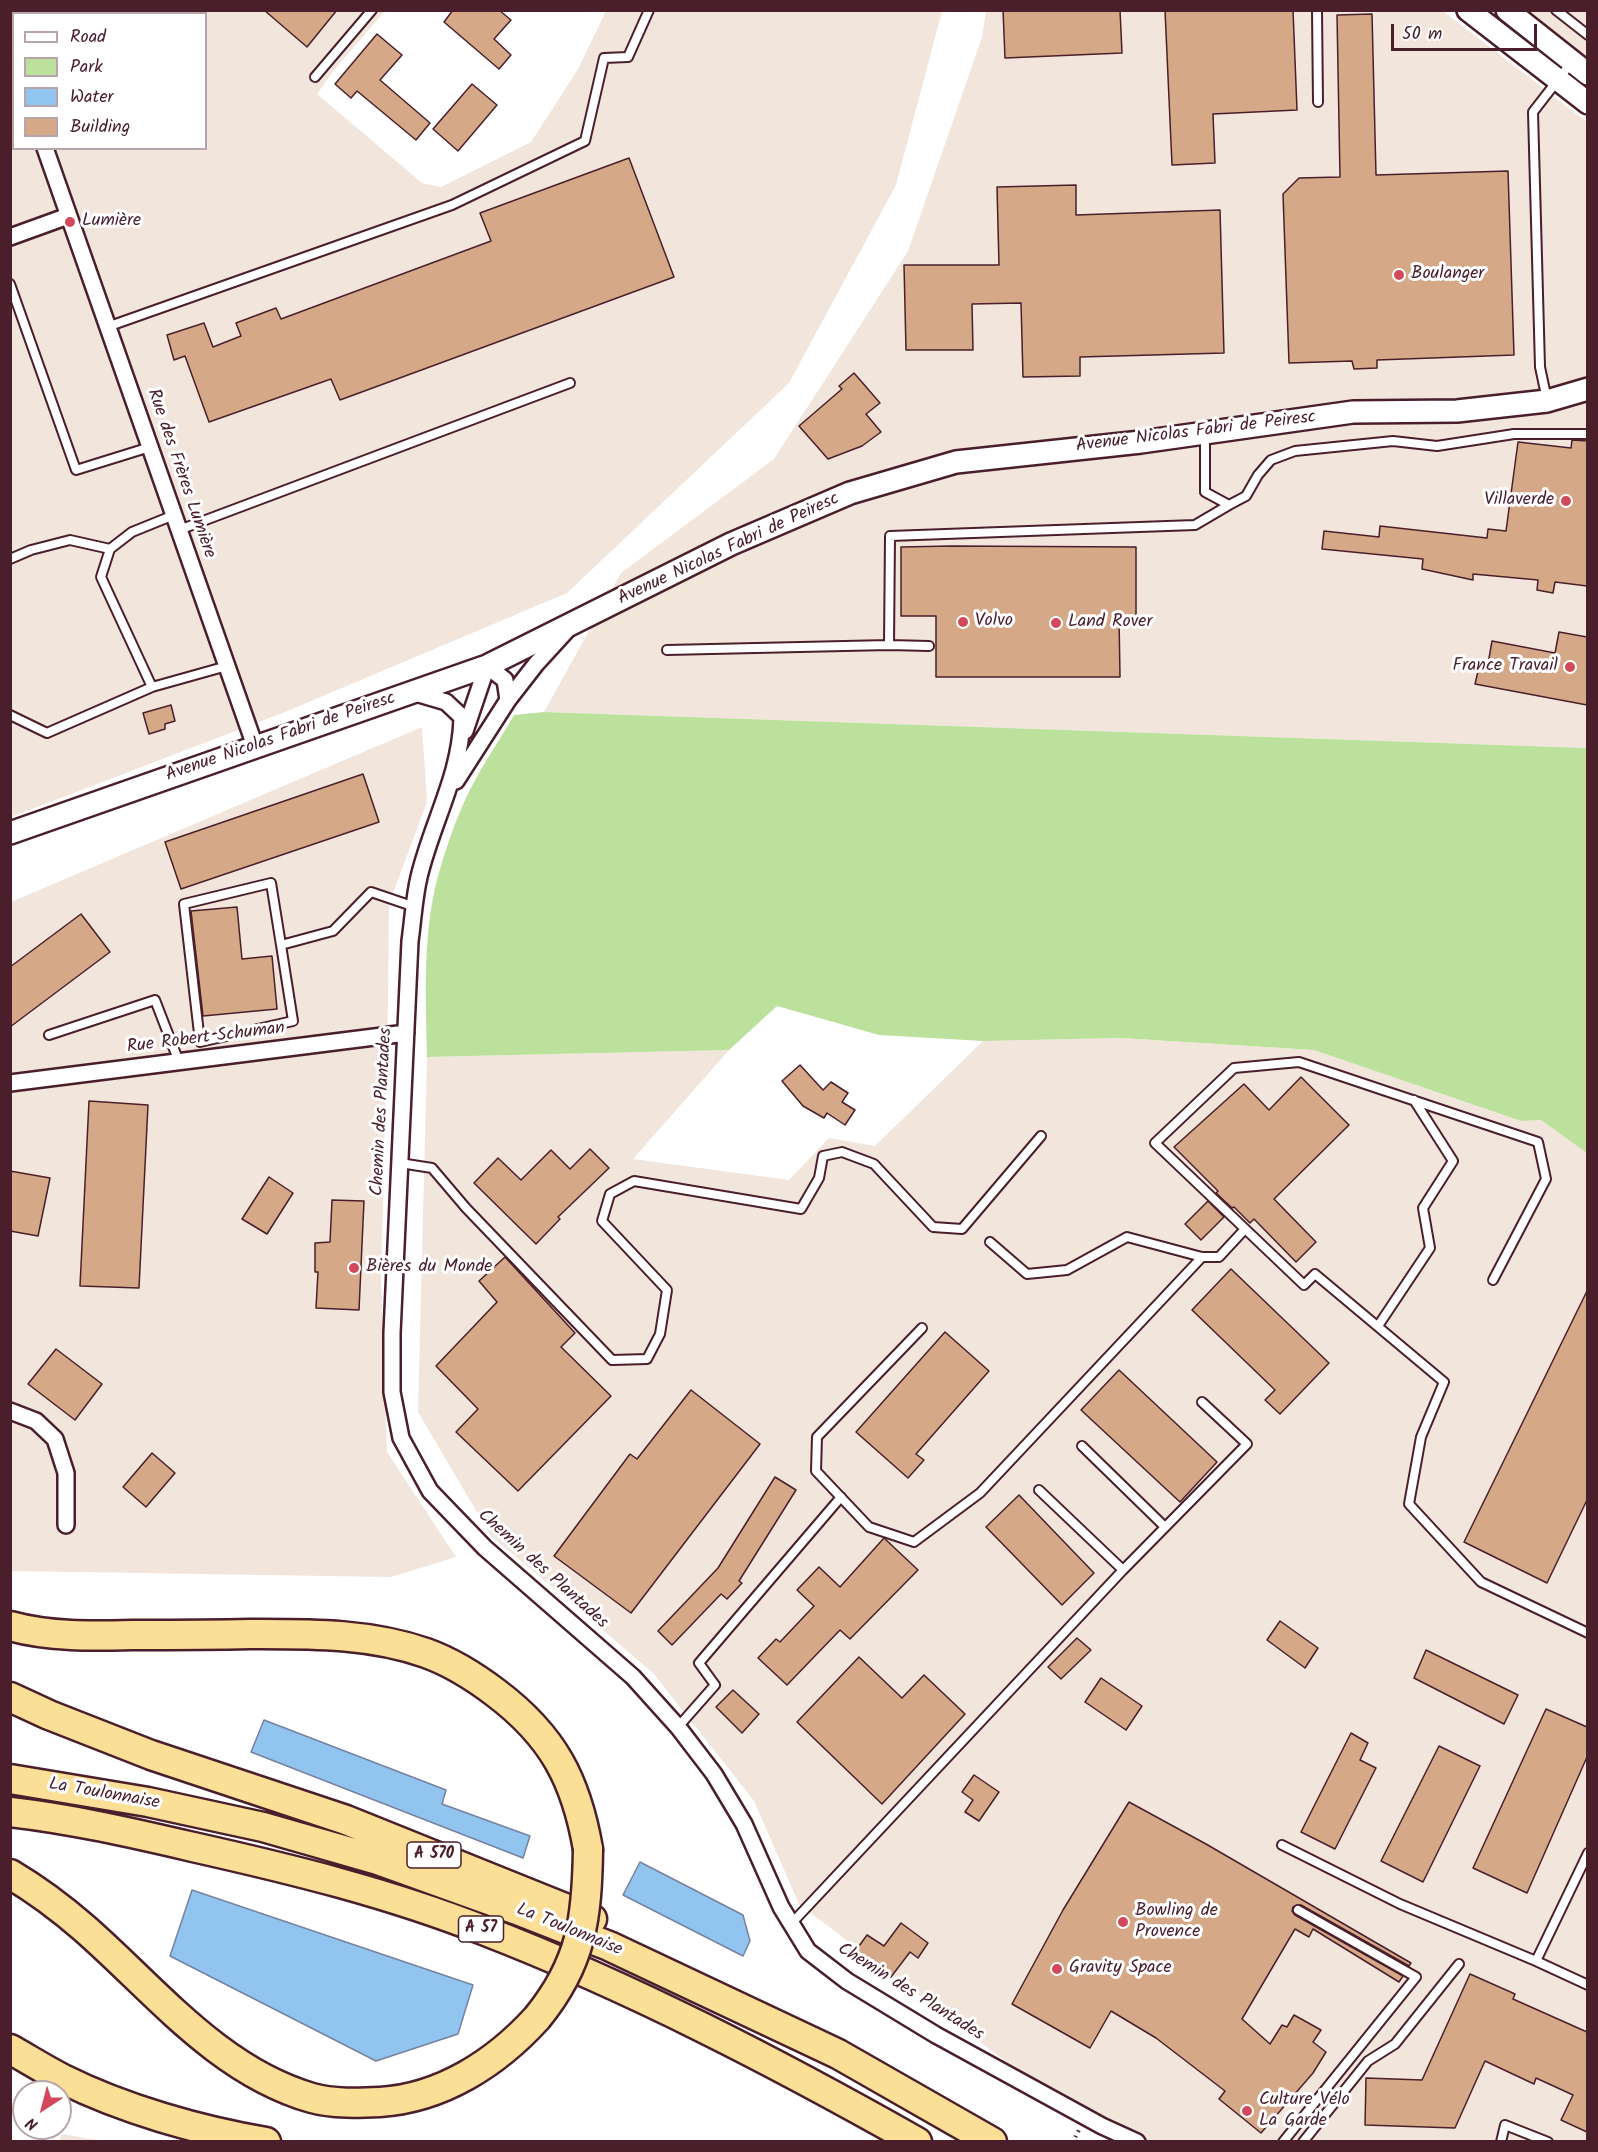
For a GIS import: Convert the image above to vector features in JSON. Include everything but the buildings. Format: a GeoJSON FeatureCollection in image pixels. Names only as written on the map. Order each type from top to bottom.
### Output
{"type":"FeatureCollection","features":[{"type":"Feature","properties":{"kind":"highway"},"geometry":{"type":"LineString","coordinates":[[10,1626],[29,1631],[92,1636],[325,1634],[375,1640],[426,1653],[471,1675],[517,1709],[549,1745],[568,1776],[582,1815],[588,1849],[584,1919],[576,1949],[550,2002],[537,2018],[497,2056],[470,2074],[436,2090],[401,2100],[359,2103],[314,2099],[273,2084],[230,2058],[185,2023],[85,1929],[39,1892],[10,1874]]}},
{"type":"Feature","properties":{"kind":"highway","name":"A 570"},"geometry":{"type":"LineString","coordinates":[[10,1697],[151,1755],[346,1820],[604,1924],[700,1974],[838,2054]]}},
{"type":"Feature","properties":{"kind":"highway","name":"La Toulonnaise"},"geometry":{"type":"LineString","coordinates":[[10,1779],[148,1802],[263,1827],[378,1860],[517,1910],[609,1946],[838,2054],[992,2142]]}},
{"type":"Feature","properties":{"kind":"highway","name":"La Toulonnaise"},"geometry":{"type":"LineString","coordinates":[[10,1812],[140,1835],[254,1860],[370,1891],[482,1929],[594,1976],[681,2016],[917,2142]]}},
{"type":"Feature","properties":{"kind":"highway"},"geometry":{"type":"LineString","coordinates":[[10,2049],[63,2079],[151,2114],[233,2136],[266,2142]]}},
{"type":"Feature","properties":{"kind":"street"},"geometry":{"type":"LineString","coordinates":[[1468,10],[1587,103]]}},
{"type":"Feature","properties":{"kind":"street"},"geometry":{"type":"LineString","coordinates":[[1507,10],[1580,68]]}},
{"type":"Feature","properties":{"kind":"street","name":"Rue des Frères Lumière"},"geometry":{"type":"LineString","coordinates":[[46,150],[255,746]]}},
{"type":"Feature","properties":{"kind":"street"},"geometry":{"type":"LineString","coordinates":[[10,237],[68,216]]}},
{"type":"Feature","properties":{"kind":"street","name":"Avenue Nicolas Fabri de Peiresc"},"geometry":{"type":"LineString","coordinates":[[10,833],[487,666],[731,544],[850,494],[956,462],[1205,433],[1353,412],[1457,411],[1547,400],[1587,389]]}},
{"type":"Feature","properties":{"kind":"street"},"geometry":{"type":"LineString","coordinates":[[448,793],[508,700],[536,664],[575,622]]}},
{"type":"Feature","properties":{"kind":"street"},"geometry":{"type":"LineString","coordinates":[[448,793],[487,666],[505,680],[508,700]]}},
{"type":"Feature","properties":{"kind":"street"},"geometry":{"type":"LineString","coordinates":[[412,692],[447,702],[462,717],[462,742]]}},
{"type":"Feature","properties":{"kind":"street","name":"Chemin des Plantades"},"geometry":{"type":"LineString","coordinates":[[448,793],[419,877],[410,941],[392,1333],[392,1392],[401,1438],[430,1491],[485,1548],[633,1677],[678,1727],[714,1774],[744,1824],[781,1907],[808,1950],[857,1987],[936,2035],[1102,2126],[1137,2142]]}},
{"type":"Feature","properties":{"kind":"street","name":"Rue Robert Schuman"},"geometry":{"type":"LineString","coordinates":[[10,1083],[406,1033]]}},
{"type":"Feature","properties":{"kind":"street"},"geometry":{"type":"LineString","coordinates":[[10,1411],[36,1421],[55,1438],[66,1473],[66,1525]]}},
{"type":"Feature","properties":{"kind":"lane"},"geometry":{"type":"LineString","coordinates":[[315,77],[372,10]]}},
{"type":"Feature","properties":{"kind":"lane"},"geometry":{"type":"LineString","coordinates":[[107,327],[452,205],[585,141],[604,58],[628,57],[649,10]]}},
{"type":"Feature","properties":{"kind":"lane"},"geometry":{"type":"LineString","coordinates":[[1317,10],[1318,102]]}},
{"type":"Feature","properties":{"kind":"lane"},"geometry":{"type":"LineString","coordinates":[[1556,10],[1587,35]]}},
{"type":"Feature","properties":{"kind":"lane"},"geometry":{"type":"LineString","coordinates":[[1547,400],[1540,367],[1533,112],[1558,80],[1580,68]]}},
{"type":"Feature","properties":{"kind":"lane"},"geometry":{"type":"LineString","coordinates":[[10,284],[76,470],[150,447]]}},
{"type":"Feature","properties":{"kind":"lane"},"geometry":{"type":"LineString","coordinates":[[179,530],[570,383]]}},
{"type":"Feature","properties":{"kind":"lane"},"geometry":{"type":"LineString","coordinates":[[1205,433],[1205,492],[1229,505]]}},
{"type":"Feature","properties":{"kind":"lane"},"geometry":{"type":"LineString","coordinates":[[889,645],[890,536],[1195,525],[1246,496],[1258,475],[1271,460],[1295,452],[1393,441],[1437,446],[1514,434],[1587,434]]}},
{"type":"Feature","properties":{"kind":"lane"},"geometry":{"type":"LineString","coordinates":[[152,687],[101,577],[110,549],[132,531],[174,515]]}},
{"type":"Feature","properties":{"kind":"lane"},"geometry":{"type":"LineString","coordinates":[[10,558],[70,540],[110,549]]}},
{"type":"Feature","properties":{"kind":"lane"},"geometry":{"type":"LineString","coordinates":[[667,650],[929,645]]}},
{"type":"Feature","properties":{"kind":"lane"},"geometry":{"type":"LineString","coordinates":[[10,715],[47,733],[152,687],[227,666]]}},
{"type":"Feature","properties":{"kind":"lane"},"geometry":{"type":"LineString","coordinates":[[271,883],[281,945],[293,1022],[200,1042],[183,904],[271,883]]}},
{"type":"Feature","properties":{"kind":"lane"},"geometry":{"type":"LineString","coordinates":[[281,945],[333,931],[371,892],[415,907]]}},
{"type":"Feature","properties":{"kind":"lane"},"geometry":{"type":"LineString","coordinates":[[49,1035],[155,1000],[178,1062]]}},
{"type":"Feature","properties":{"kind":"lane"},"geometry":{"type":"LineString","coordinates":[[1493,1280],[1546,1179],[1538,1142],[1299,1062],[1234,1068],[1155,1143],[1304,1285],[1315,1274],[1444,1382],[1421,1437],[1409,1504],[1481,1582],[1587,1633]]}},
{"type":"Feature","properties":{"kind":"lane"},"geometry":{"type":"LineString","coordinates":[[1378,1326],[1430,1248],[1423,1208],[1453,1161],[1414,1100]]}},
{"type":"Feature","properties":{"kind":"lane"},"geometry":{"type":"LineString","coordinates":[[400,1163],[432,1168],[466,1208],[612,1360],[647,1359],[660,1334],[667,1290],[602,1221],[610,1194],[634,1180],[801,1209],[819,1178],[824,1156],[842,1152],[874,1164],[933,1227],[962,1229],[1041,1136]]}},
{"type":"Feature","properties":{"kind":"lane"},"geometry":{"type":"LineString","coordinates":[[990,1242],[1027,1274],[1067,1270],[1127,1237],[1202,1257],[1219,1257],[1245,1229]]}},
{"type":"Feature","properties":{"kind":"lane"},"geometry":{"type":"LineString","coordinates":[[922,1328],[817,1437],[816,1471],[869,1527],[914,1542],[980,1493],[1202,1257]]}},
{"type":"Feature","properties":{"kind":"lane"},"geometry":{"type":"LineString","coordinates":[[791,1924],[1123,1570],[1247,1444],[1202,1402]]}},
{"type":"Feature","properties":{"kind":"lane"},"geometry":{"type":"LineString","coordinates":[[1082,1446],[1165,1527]]}},
{"type":"Feature","properties":{"kind":"lane"},"geometry":{"type":"LineString","coordinates":[[1040,1490],[1123,1570]]}},
{"type":"Feature","properties":{"kind":"lane"},"geometry":{"type":"LineString","coordinates":[[678,1727],[715,1685],[699,1664],[841,1497]]}},
{"type":"Feature","properties":{"kind":"lane"},"geometry":{"type":"LineString","coordinates":[[1282,1845],[1400,1904],[1587,1985]]}},
{"type":"Feature","properties":{"kind":"lane"},"geometry":{"type":"LineString","coordinates":[[1536,1961],[1587,1853]]}},
{"type":"Feature","properties":{"kind":"lane"},"geometry":{"type":"LineString","coordinates":[[1283,2142],[1416,1977],[1298,1910]]}},
{"type":"Feature","properties":{"kind":"lane"},"geometry":{"type":"LineString","coordinates":[[1303,2142],[1368,2061],[1395,2044],[1460,1964]]}},
{"type":"Feature","properties":{"kind":"lane"},"geometry":{"type":"LineString","coordinates":[[1501,2142],[1505,2125],[1548,2142]]}},
{"type":"Feature","properties":{"kind":"shaded area"},"geometry":{"type":"Polygon","coordinates":[[[11,11],[385,11],[335,69],[317,94],[422,183],[441,187],[531,142],[578,69],[606,11],[942,11],[896,185],[789,383],[567,593],[285,712],[11,817],[11,11]]]}},
{"type":"Feature","properties":{"kind":"shaded area"},"geometry":{"type":"Polygon","coordinates":[[[986,11],[1443,11],[1587,122],[1587,748],[544,712],[621,573],[774,459],[908,251],[982,37],[986,11]]]}},
{"type":"Feature","properties":{"kind":"shaded area"},"geometry":{"type":"Polygon","coordinates":[[[1526,11],[1587,11],[1587,59],[1526,11]]]}},
{"type":"Feature","properties":{"kind":"shaded area"},"geometry":{"type":"Polygon","coordinates":[[[422,727],[427,802],[389,904],[381,1280],[387,1452],[456,1557],[391,1577],[11,1571],[11,902],[422,727]]]}},
{"type":"Feature","properties":{"kind":"shaded area"},"geometry":{"type":"Polygon","coordinates":[[[1121,1038],[1314,1050],[1521,1121],[1541,1120],[1588,1153],[1587,2141],[1110,2141],[799,1904],[754,1801],[654,1674],[491,1536],[418,1412],[427,1057],[729,1050],[633,1159],[789,1180],[829,1138],[875,1146],[983,1041],[1121,1038]]]}},
{"type":"Feature","properties":{"kind":"shaded area"},"geometry":{"type":"Polygon","coordinates":[[[72,2136],[102,2141],[59,2141],[72,2140],[72,2136]]]}},
{"type":"Feature","properties":{"kind":"green space"},"geometry":{"type":"Polygon","coordinates":[[[544,712],[1587,748],[1587,1153],[1541,1120],[1521,1121],[1314,1050],[1121,1038],[983,1041],[879,1035],[777,1006],[729,1050],[427,1057],[426,975],[430,913],[450,838],[472,786],[514,715],[544,712]]]}},
{"type":"Feature","properties":{"kind":"water"},"geometry":{"type":"Polygon","coordinates":[[[264,1720],[446,1790],[442,1804],[530,1836],[523,1858],[251,1752],[264,1720]]]}},
{"type":"Feature","properties":{"kind":"water"},"geometry":{"type":"Polygon","coordinates":[[[640,1862],[743,1915],[750,1941],[743,1956],[623,1895],[640,1862]]]}},
{"type":"Feature","properties":{"kind":"water"},"geometry":{"type":"Polygon","coordinates":[[[192,1890],[473,1985],[458,2034],[376,2061],[170,1956],[192,1890]]]}},
{"type":"Feature","properties":{"kind":"place","name":"Lumière"},"geometry":{"type":"Point","coordinates":[70,222]}},
{"type":"Feature","properties":{"kind":"place","name":"Boulanger"},"geometry":{"type":"Point","coordinates":[1399,275]}},
{"type":"Feature","properties":{"kind":"place","name":"Villaverde"},"geometry":{"type":"Point","coordinates":[1566,501]}},
{"type":"Feature","properties":{"kind":"place","name":"Volvo"},"geometry":{"type":"Point","coordinates":[963,622]}},
{"type":"Feature","properties":{"kind":"place","name":"Land Rover"},"geometry":{"type":"Point","coordinates":[1056,623]}},
{"type":"Feature","properties":{"kind":"place","name":"France Travail"},"geometry":{"type":"Point","coordinates":[1570,667]}},
{"type":"Feature","properties":{"kind":"place","name":"Bières du Monde"},"geometry":{"type":"Point","coordinates":[354,1268]}},
{"type":"Feature","properties":{"kind":"place","name":"Bowling de Provence"},"geometry":{"type":"Point","coordinates":[1123,1922]}},
{"type":"Feature","properties":{"kind":"place","name":"Gravity Space"},"geometry":{"type":"Point","coordinates":[1057,1969]}},
{"type":"Feature","properties":{"kind":"place","name":"Culture Vélo La Garde"},"geometry":{"type":"Point","coordinates":[1247,2111]}}]}
